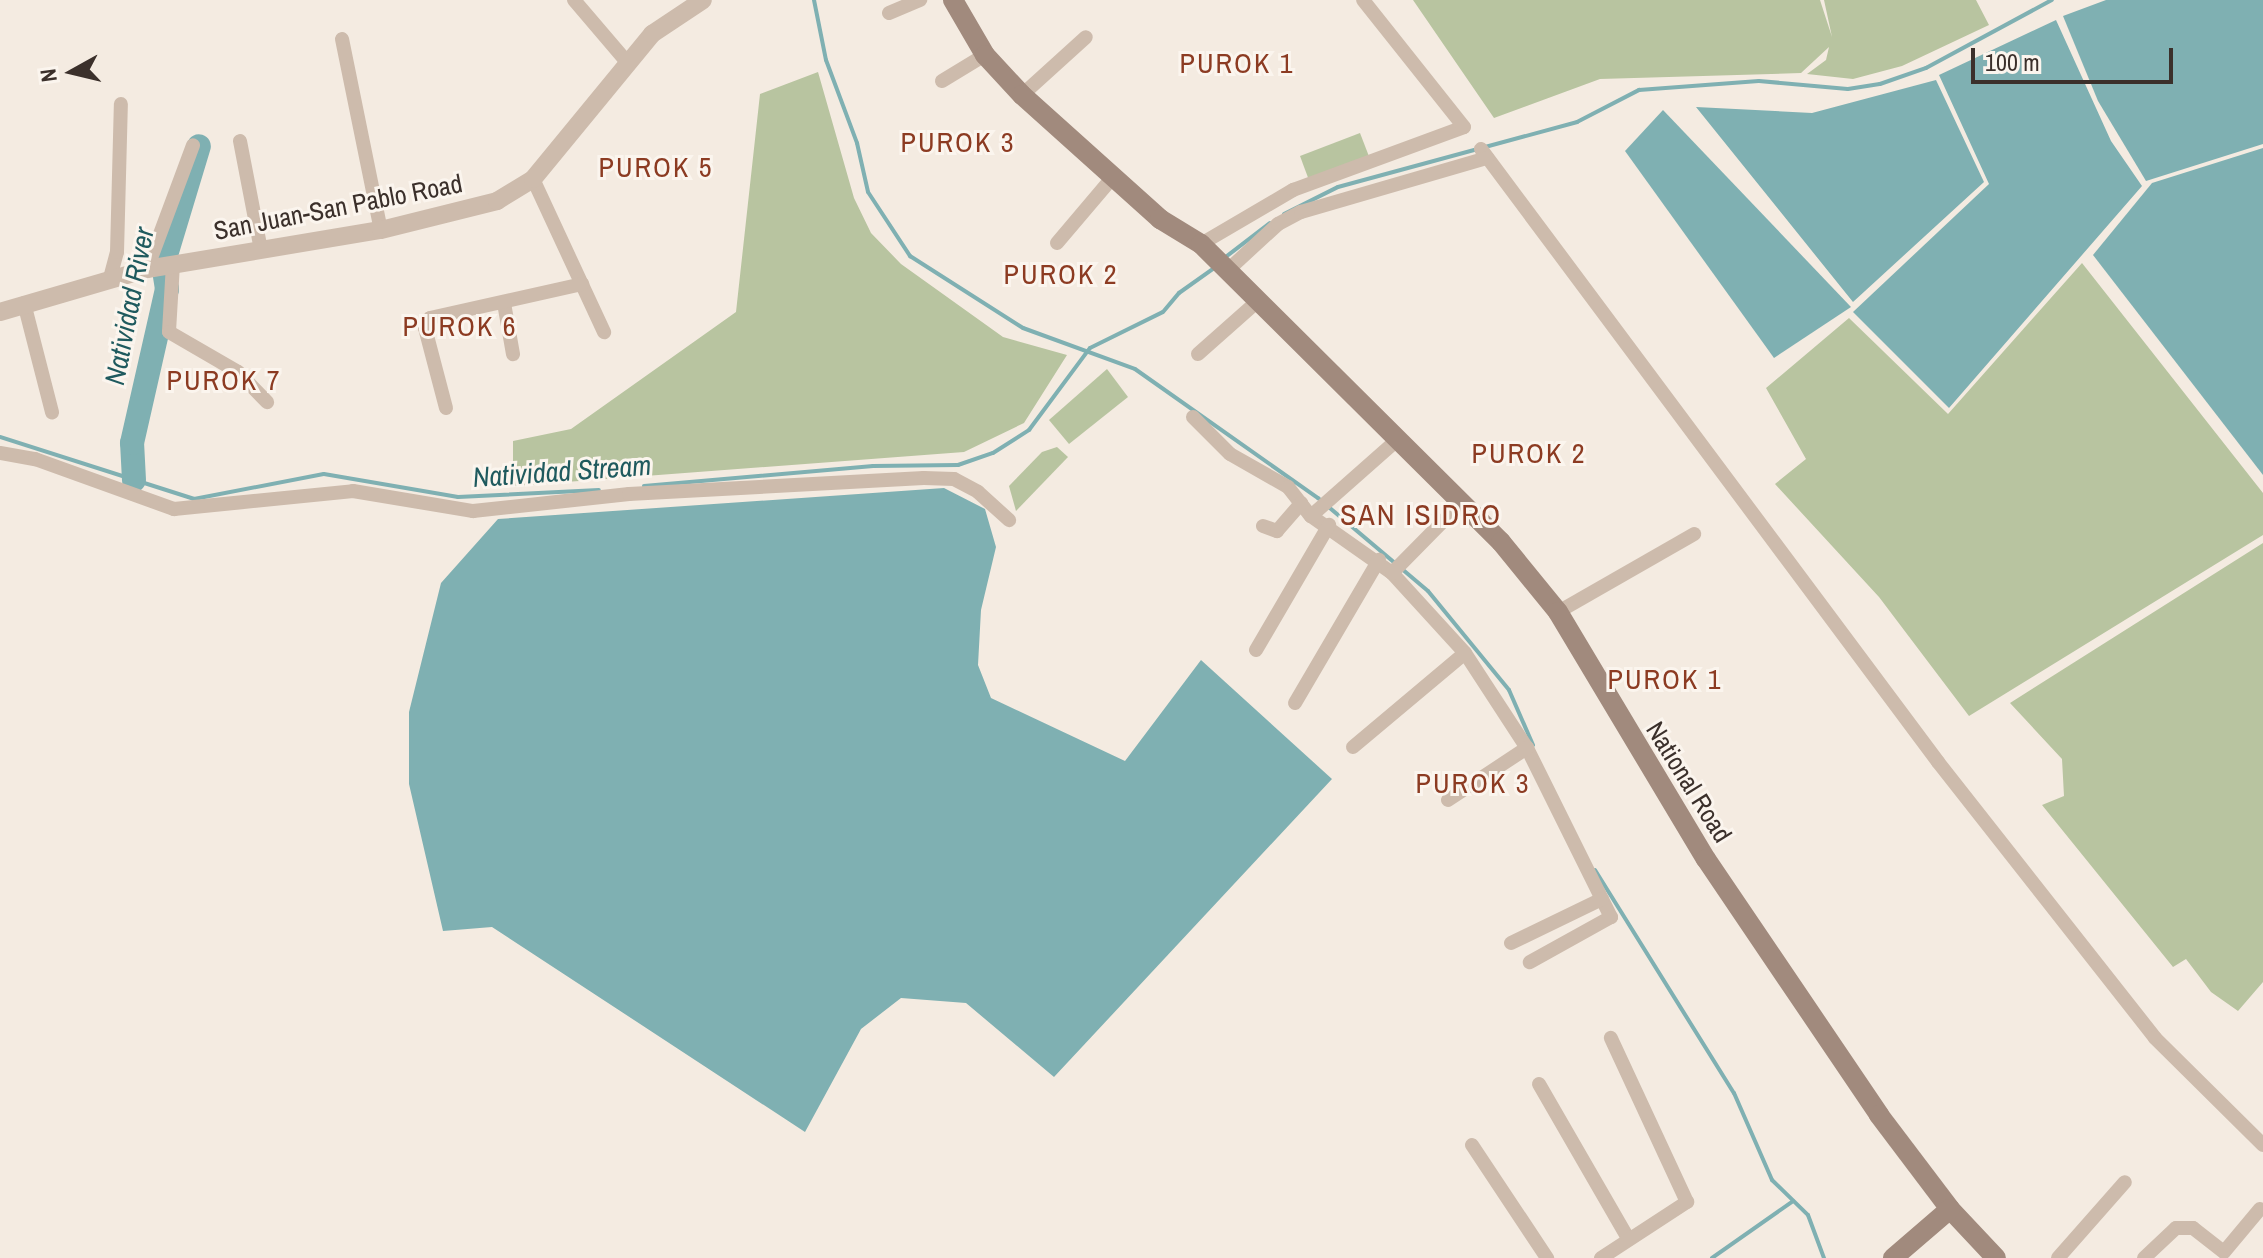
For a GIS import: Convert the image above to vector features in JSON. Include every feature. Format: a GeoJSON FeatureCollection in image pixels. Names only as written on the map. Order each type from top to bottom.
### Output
{"type":"FeatureCollection","features":[{"type":"Feature","properties":{"kind":"main road","name":"National Road"},"geometry":{"type":"LineString","coordinates":[[953,0],[985,55],[1022,95],[1160,219],[1201,244],[1501,542],[1558,612],[1608,702],[1740,911],[1950,1209],[1996,1258]]}},
{"type":"Feature","properties":{"kind":"main road"},"geometry":{"type":"LineString","coordinates":[[1893,1258],[1950,1209]]}},
{"type":"Feature","properties":{"kind":"street"},"geometry":{"type":"LineString","coordinates":[[574,0],[627,62]]}},
{"type":"Feature","properties":{"kind":"street","name":"San Juan-San Pablo Road"},"geometry":{"type":"LineString","coordinates":[[0,312],[160,266],[381,230],[477,207],[533,179],[652,34],[703,0]]}},
{"type":"Feature","properties":{"kind":"street"},"geometry":{"type":"LineString","coordinates":[[889,13],[920,0]]}},
{"type":"Feature","properties":{"kind":"street"},"geometry":{"type":"LineString","coordinates":[[1201,244],[1293,190],[1464,127],[1363,0]]}},
{"type":"Feature","properties":{"kind":"street"},"geometry":{"type":"LineString","coordinates":[[1022,95],[1086,37]]}},
{"type":"Feature","properties":{"kind":"street"},"geometry":{"type":"LineString","coordinates":[[342,39],[381,230]]}},
{"type":"Feature","properties":{"kind":"street"},"geometry":{"type":"LineString","coordinates":[[942,81],[985,55]]}},
{"type":"Feature","properties":{"kind":"street"},"geometry":{"type":"LineString","coordinates":[[110,278],[117,252],[121,104]]}},
{"type":"Feature","properties":{"kind":"street"},"geometry":{"type":"LineString","coordinates":[[240,141],[261,250]]}},
{"type":"Feature","properties":{"kind":"street"},"geometry":{"type":"LineString","coordinates":[[193,145],[160,266],[169,332],[238,372],[267,402]]}},
{"type":"Feature","properties":{"kind":"street"},"geometry":{"type":"LineString","coordinates":[[1224,266],[1278,224],[1301,212],[1484,154],[1938,762],[2155,1038],[2263,1145]]}},
{"type":"Feature","properties":{"kind":"street"},"geometry":{"type":"LineString","coordinates":[[1057,243],[1113,177]]}},
{"type":"Feature","properties":{"kind":"street"},"geometry":{"type":"LineString","coordinates":[[533,179],[604,332]]}},
{"type":"Feature","properties":{"kind":"street"},"geometry":{"type":"LineString","coordinates":[[446,408],[426,322],[582,284]]}},
{"type":"Feature","properties":{"kind":"street"},"geometry":{"type":"LineString","coordinates":[[1198,354],[1259,300]]}},
{"type":"Feature","properties":{"kind":"street"},"geometry":{"type":"LineString","coordinates":[[24,303],[52,412]]}},
{"type":"Feature","properties":{"kind":"street"},"geometry":{"type":"LineString","coordinates":[[504,303],[513,354]]}},
{"type":"Feature","properties":{"kind":"street"},"geometry":{"type":"LineString","coordinates":[[1193,417],[1230,454],[1288,487],[1301,503],[1319,508],[1329,525],[1379,560],[1398,568],[1435,607],[1527,748],[1611,917],[1530,962]]}},
{"type":"Feature","properties":{"kind":"street"},"geometry":{"type":"LineString","coordinates":[[1319,508],[1398,439]]}},
{"type":"Feature","properties":{"kind":"street"},"geometry":{"type":"LineString","coordinates":[[0,453],[35,459],[174,509],[353,491],[473,511],[644,492],[924,478],[954,479],[978,492],[1009,520]]}},
{"type":"Feature","properties":{"kind":"street"},"geometry":{"type":"LineString","coordinates":[[1263,526],[1277,531],[1301,503]]}},
{"type":"Feature","properties":{"kind":"street"},"geometry":{"type":"LineString","coordinates":[[1398,568],[1460,504]]}},
{"type":"Feature","properties":{"kind":"street"},"geometry":{"type":"LineString","coordinates":[[1256,650],[1329,525]]}},
{"type":"Feature","properties":{"kind":"street"},"geometry":{"type":"LineString","coordinates":[[1558,612],[1694,534]]}},
{"type":"Feature","properties":{"kind":"street"},"geometry":{"type":"LineString","coordinates":[[1295,703],[1379,560]]}},
{"type":"Feature","properties":{"kind":"street"},"geometry":{"type":"LineString","coordinates":[[1353,747],[1465,653]]}},
{"type":"Feature","properties":{"kind":"street"},"geometry":{"type":"LineString","coordinates":[[1448,800],[1527,748]]}},
{"type":"Feature","properties":{"kind":"street"},"geometry":{"type":"LineString","coordinates":[[1511,943],[1602,899]]}},
{"type":"Feature","properties":{"kind":"street"},"geometry":{"type":"LineString","coordinates":[[1600,1258],[1687,1202],[1611,1038]]}},
{"type":"Feature","properties":{"kind":"street"},"geometry":{"type":"LineString","coordinates":[[1539,1084],[1628,1238]]}},
{"type":"Feature","properties":{"kind":"street"},"geometry":{"type":"LineString","coordinates":[[1472,1145],[1547,1258]]}},
{"type":"Feature","properties":{"kind":"street"},"geometry":{"type":"LineString","coordinates":[[2058,1258],[2125,1182]]}},
{"type":"Feature","properties":{"kind":"street"},"geometry":{"type":"LineString","coordinates":[[2144,1258],[2176,1228],[2193,1228],[2224,1252],[2260,1209]]}},
{"type":"Feature","properties":{"kind":"green space"},"geometry":{"type":"Polygon","coordinates":[[[1413,0],[1820,0],[1832,37],[1824,0],[1976,0],[1989,25],[1902,66],[1853,79],[1807,74],[1826,60],[1829,47],[1801,73],[1600,79],[1494,118],[1413,0]]]}},
{"type":"Feature","properties":{"kind":"green space"},"geometry":{"type":"Polygon","coordinates":[[[818,72],[854,198],[871,233],[901,264],[1003,337],[1067,355],[1024,423],[964,452],[513,486],[513,441],[571,429],[736,312],[760,94],[818,72]]]}},
{"type":"Feature","properties":{"kind":"green space"},"geometry":{"type":"Polygon","coordinates":[[[1360,133],[1370,159],[1310,183],[1300,156],[1360,133]]]}},
{"type":"Feature","properties":{"kind":"green space"},"geometry":{"type":"Polygon","coordinates":[[[2082,263],[2263,493],[2263,535],[1969,716],[1879,597],[1775,484],[1806,459],[1766,388],[1849,318],[1948,414],[2082,263]]]}},
{"type":"Feature","properties":{"kind":"green space"},"geometry":{"type":"Polygon","coordinates":[[[1107,369],[1128,397],[1069,444],[1049,420],[1107,369]]]}},
{"type":"Feature","properties":{"kind":"green space"},"geometry":{"type":"Polygon","coordinates":[[[1057,447],[1068,457],[1016,511],[1009,486],[1042,452],[1057,447]]]}},
{"type":"Feature","properties":{"kind":"green space"},"geometry":{"type":"Polygon","coordinates":[[[2263,543],[2263,982],[2238,1011],[2211,992],[2186,959],[2173,967],[2042,805],[2064,796],[2062,759],[2010,703],[2263,543]]]}},
{"type":"Feature","properties":{"kind":"water"},"geometry":{"type":"Polygon","coordinates":[[[2106,0],[2263,0],[2263,144],[2146,181],[2098,101],[2063,16],[2106,0]]]}},
{"type":"Feature","properties":{"kind":"water"},"geometry":{"type":"Polygon","coordinates":[[[2056,20],[2111,141],[2142,186],[1949,408],[1853,312],[1989,184],[1939,75],[2056,20]]]}},
{"type":"Feature","properties":{"kind":"water"},"geometry":{"type":"Polygon","coordinates":[[[1936,80],[1984,182],[1853,302],[1696,107],[1812,113],[1936,80]]]}},
{"type":"Feature","properties":{"kind":"water"},"geometry":{"type":"Polygon","coordinates":[[[1663,110],[1851,307],[1774,358],[1625,151],[1663,110]]]}},
{"type":"Feature","properties":{"kind":"water"},"geometry":{"type":"Polygon","coordinates":[[[2263,148],[2263,475],[2093,255],[2152,183],[2263,148]]]}},
{"type":"Feature","properties":{"kind":"water"},"geometry":{"type":"Polygon","coordinates":[[[944,488],[985,509],[996,547],[981,610],[978,665],[991,698],[1125,761],[1201,660],[1332,779],[1054,1077],[966,1003],[901,998],[861,1029],[805,1132],[492,927],[443,931],[409,784],[409,712],[441,583],[498,519],[944,488]]]}},
{"type":"Feature","properties":{"kind":"waterway"},"geometry":{"type":"LineString","coordinates":[[814,0],[826,60],[857,143],[868,192],[910,256],[1023,328],[1135,369],[1318,498],[1428,591],[1509,690],[1533,745]]}},
{"type":"Feature","properties":{"kind":"waterway"},"geometry":{"type":"LineString","coordinates":[[1284,214],[1338,187],[1577,122],[1639,90],[1759,81],[1848,89],[1880,84],[1926,68],[2052,0]]}},
{"type":"Feature","properties":{"kind":"waterway","name":"Natividad River"},"geometry":{"type":"LineString","coordinates":[[134,480],[132,443],[167,289],[163,265],[199,146]]}},
{"type":"Feature","properties":{"kind":"waterway"},"geometry":{"type":"LineString","coordinates":[[1223,259],[1270,223]]}},
{"type":"Feature","properties":{"kind":"waterway","name":"Natividad Stream"},"geometry":{"type":"LineString","coordinates":[[644,486],[873,466],[958,465],[993,453],[1029,430],[1090,348],[1163,312],[1179,293],[1214,268]]}},
{"type":"Feature","properties":{"kind":"waterway","name":"Natividad Stream"},"geometry":{"type":"LineString","coordinates":[[0,437],[194,499],[324,474],[458,497],[599,490]]}},
{"type":"Feature","properties":{"kind":"waterway"},"geometry":{"type":"LineString","coordinates":[[1595,870],[1734,1093],[1772,1180],[1808,1215],[1824,1258]]}},
{"type":"Feature","properties":{"kind":"waterway"},"geometry":{"type":"LineString","coordinates":[[1712,1258],[1793,1201]]}},
{"type":"Feature","properties":{"kind":"district","name":"PUROK 1"},"geometry":{"type":"Point","coordinates":[1237,63]}},
{"type":"Feature","properties":{"kind":"district","name":"PUROK 3"},"geometry":{"type":"Point","coordinates":[958,142]}},
{"type":"Feature","properties":{"kind":"district","name":"PUROK 5"},"geometry":{"type":"Point","coordinates":[656,167]}},
{"type":"Feature","properties":{"kind":"district","name":"PUROK 2"},"geometry":{"type":"Point","coordinates":[1061,274]}},
{"type":"Feature","properties":{"kind":"district","name":"PUROK 6"},"geometry":{"type":"Point","coordinates":[460,326]}},
{"type":"Feature","properties":{"kind":"district","name":"PUROK 7"},"geometry":{"type":"Point","coordinates":[224,380]}},
{"type":"Feature","properties":{"kind":"district","name":"PUROK 2"},"geometry":{"type":"Point","coordinates":[1529,453]}},
{"type":"Feature","properties":{"kind":"district","name":"SAN ISIDRO"},"geometry":{"type":"Point","coordinates":[1421,514]}},
{"type":"Feature","properties":{"kind":"district","name":"PUROK 1"},"geometry":{"type":"Point","coordinates":[1665,679]}},
{"type":"Feature","properties":{"kind":"district","name":"PUROK 3"},"geometry":{"type":"Point","coordinates":[1473,783]}}]}
